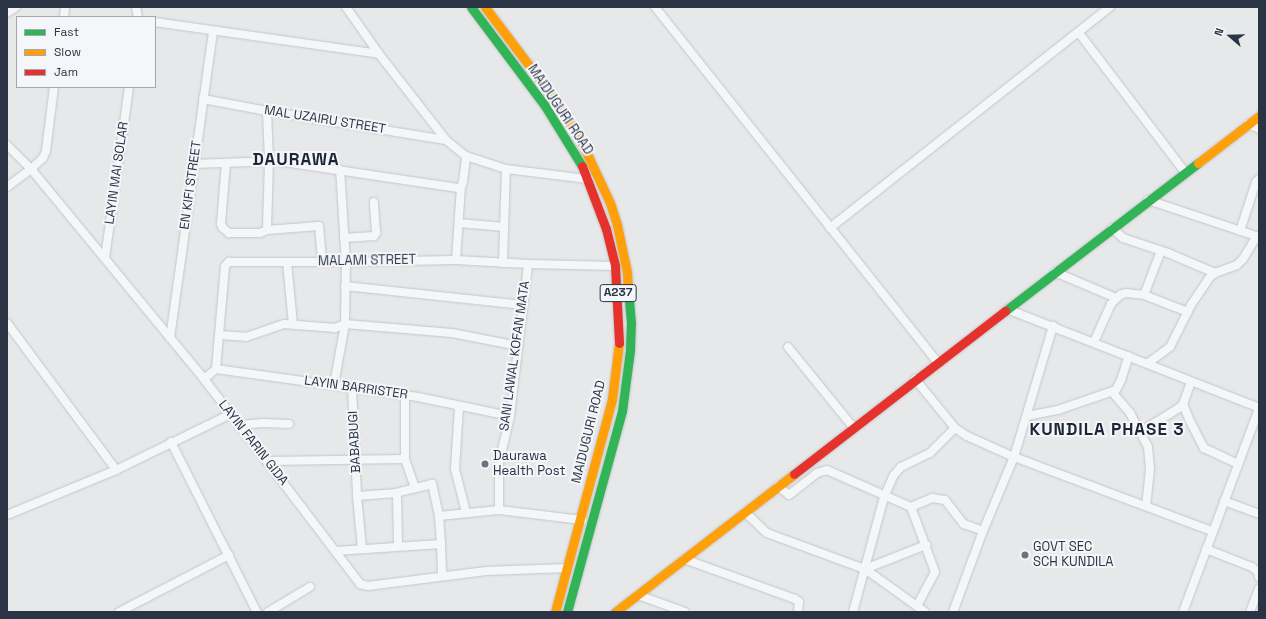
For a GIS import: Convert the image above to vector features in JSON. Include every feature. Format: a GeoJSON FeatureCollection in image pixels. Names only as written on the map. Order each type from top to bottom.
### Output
{"type":"FeatureCollection","features":[{"type":"Feature","properties":{"kind":"main road","name":"MAIDUGURI ROAD"},"geometry":{"type":"LineString","coordinates":[[471,7],[545,106],[570,145],[588,179],[606,229],[615,266],[619,328],[616,377],[608,419],[555,612]]}},
{"type":"Feature","properties":{"kind":"main road","name":"MAIDUGURI ROAD"},"geometry":{"type":"LineString","coordinates":[[485,7],[555,100],[581,141],[610,203],[623,247],[630,297],[631,323],[628,366],[622,411],[567,612]]}},
{"type":"Feature","properties":{"kind":"main road"},"geometry":{"type":"LineString","coordinates":[[614,612],[638,595],[937,362],[1259,116]]}},
{"type":"Feature","properties":{"kind":"street"},"geometry":{"type":"LineString","coordinates":[[7,13],[16,7]]}},
{"type":"Feature","properties":{"kind":"street"},"geometry":{"type":"LineString","coordinates":[[346,7],[379,54],[446,140],[466,156],[506,169],[588,179]]}},
{"type":"Feature","properties":{"kind":"street"},"geometry":{"type":"LineString","coordinates":[[655,7],[937,362]]}},
{"type":"Feature","properties":{"kind":"street"},"geometry":{"type":"LineString","coordinates":[[830,228],[1079,33],[1110,7]]}},
{"type":"Feature","properties":{"kind":"street"},"geometry":{"type":"LineString","coordinates":[[156,22],[213,32],[379,54]]}},
{"type":"Feature","properties":{"kind":"street","name":"EN KIFI STREET"},"geometry":{"type":"LineString","coordinates":[[170,338],[213,32]]}},
{"type":"Feature","properties":{"kind":"street"},"geometry":{"type":"LineString","coordinates":[[1079,33],[1185,172]]}},
{"type":"Feature","properties":{"kind":"street"},"geometry":{"type":"LineString","coordinates":[[7,187],[43,158],[46,151],[54,88]]}},
{"type":"Feature","properties":{"kind":"street","name":"LAYIN MAI SOLAR"},"geometry":{"type":"LineString","coordinates":[[105,258],[129,88]]}},
{"type":"Feature","properties":{"kind":"street","name":"MAL UZAIRU STREET"},"geometry":{"type":"LineString","coordinates":[[203,99],[446,140]]}},
{"type":"Feature","properties":{"kind":"street"},"geometry":{"type":"LineString","coordinates":[[267,230],[269,161],[268,111]]}},
{"type":"Feature","properties":{"kind":"street"},"geometry":{"type":"LineString","coordinates":[[1248,124],[1259,129]]}},
{"type":"Feature","properties":{"kind":"street","name":"LAYIN FARIN GIDA"},"geometry":{"type":"LineString","coordinates":[[7,145],[31,169],[204,379],[268,461],[360,584],[364,586],[486,571],[567,568]]}},
{"type":"Feature","properties":{"kind":"street"},"geometry":{"type":"LineString","coordinates":[[456,260],[461,187],[466,156]]}},
{"type":"Feature","properties":{"kind":"street"},"geometry":{"type":"LineString","coordinates":[[194,164],[269,161],[461,187]]}},
{"type":"Feature","properties":{"kind":"street"},"geometry":{"type":"LineString","coordinates":[[226,163],[221,224],[223,228],[229,233],[260,233],[267,230],[319,226],[322,262]]}},
{"type":"Feature","properties":{"kind":"street"},"geometry":{"type":"LineString","coordinates":[[503,263],[506,169]]}},
{"type":"Feature","properties":{"kind":"street"},"geometry":{"type":"LineString","coordinates":[[334,386],[345,324],[346,262],[340,170]]}},
{"type":"Feature","properties":{"kind":"street"},"geometry":{"type":"LineString","coordinates":[[1240,230],[1256,182],[1259,179]]}},
{"type":"Feature","properties":{"kind":"street"},"geometry":{"type":"LineString","coordinates":[[1148,200],[1258,236],[1243,259],[1236,265],[1215,273],[1201,288],[1170,346],[1148,363]]}},
{"type":"Feature","properties":{"kind":"street"},"geometry":{"type":"LineString","coordinates":[[344,238],[374,236],[376,233],[374,202]]}},
{"type":"Feature","properties":{"kind":"street"},"geometry":{"type":"LineString","coordinates":[[459,223],[504,227]]}},
{"type":"Feature","properties":{"kind":"street"},"geometry":{"type":"LineString","coordinates":[[1112,228],[1123,238],[1161,251],[1215,273]]}},
{"type":"Feature","properties":{"kind":"street"},"geometry":{"type":"LineString","coordinates":[[1144,295],[1161,251]]}},
{"type":"Feature","properties":{"kind":"street","name":"MALAMI STREET"},"geometry":{"type":"LineString","coordinates":[[216,370],[226,264],[456,260],[528,264],[615,266]]}},
{"type":"Feature","properties":{"kind":"street"},"geometry":{"type":"LineString","coordinates":[[288,262],[293,324]]}},
{"type":"Feature","properties":{"kind":"street","name":"SANI LAWAL KOFAN MATA"},"geometry":{"type":"LineString","coordinates":[[499,510],[499,463],[510,416],[528,264]]}},
{"type":"Feature","properties":{"kind":"street"},"geometry":{"type":"LineString","coordinates":[[1055,272],[1116,298]]}},
{"type":"Feature","properties":{"kind":"street"},"geometry":{"type":"LineString","coordinates":[[345,286],[523,305]]}},
{"type":"Feature","properties":{"kind":"street"},"geometry":{"type":"LineString","coordinates":[[1094,342],[1116,298],[1126,293],[1144,295],[1188,312]]}},
{"type":"Feature","properties":{"kind":"street"},"geometry":{"type":"LineString","coordinates":[[1007,309],[1148,363],[1191,382],[1259,408],[1256,426],[1238,464],[1183,612]]}},
{"type":"Feature","properties":{"kind":"street"},"geometry":{"type":"LineString","coordinates":[[7,323],[10,334],[116,470]]}},
{"type":"Feature","properties":{"kind":"street"},"geometry":{"type":"LineString","coordinates":[[220,336],[246,337],[273,327],[293,324],[335,328],[345,324],[452,333],[518,346]]}},
{"type":"Feature","properties":{"kind":"street"},"geometry":{"type":"LineString","coordinates":[[953,612],[983,531],[1014,457],[1053,326]]}},
{"type":"Feature","properties":{"kind":"street"},"geometry":{"type":"LineString","coordinates":[[788,347],[853,427]]}},
{"type":"Feature","properties":{"kind":"street"},"geometry":{"type":"LineString","coordinates":[[1027,416],[1058,410],[1112,392],[1118,386],[1129,356]]}},
{"type":"Feature","properties":{"kind":"street"},"geometry":{"type":"LineString","coordinates":[[204,379],[216,370]]}},
{"type":"Feature","properties":{"kind":"street","name":"LAYIN BARRISTER"},"geometry":{"type":"LineString","coordinates":[[216,370],[406,395],[510,416]]}},
{"type":"Feature","properties":{"kind":"street"},"geometry":{"type":"LineString","coordinates":[[915,379],[955,428],[967,436],[1014,457],[1212,531]]}},
{"type":"Feature","properties":{"kind":"street"},"geometry":{"type":"LineString","coordinates":[[1140,432],[1179,408],[1183,404],[1191,382]]}},
{"type":"Feature","properties":{"kind":"street","name":"BABABUGI"},"geometry":{"type":"LineString","coordinates":[[352,388],[357,496],[362,549]]}},
{"type":"Feature","properties":{"kind":"street"},"geometry":{"type":"LineString","coordinates":[[1112,392],[1130,413],[1148,447],[1150,454],[1150,469],[1146,506]]}},
{"type":"Feature","properties":{"kind":"street"},"geometry":{"type":"LineString","coordinates":[[406,395],[405,459],[415,488]]}},
{"type":"Feature","properties":{"kind":"street"},"geometry":{"type":"LineString","coordinates":[[1183,404],[1204,448],[1238,464]]}},
{"type":"Feature","properties":{"kind":"street"},"geometry":{"type":"LineString","coordinates":[[459,406],[455,469],[466,512]]}},
{"type":"Feature","properties":{"kind":"street"},"geometry":{"type":"LineString","coordinates":[[7,515],[116,470],[231,414]]}},
{"type":"Feature","properties":{"kind":"street"},"geometry":{"type":"LineString","coordinates":[[240,426],[263,423],[289,424]]}},
{"type":"Feature","properties":{"kind":"street"},"geometry":{"type":"LineString","coordinates":[[853,612],[884,496],[894,475],[901,467],[930,453],[955,428]]}},
{"type":"Feature","properties":{"kind":"street"},"geometry":{"type":"LineString","coordinates":[[171,442],[257,612]]}},
{"type":"Feature","properties":{"kind":"street"},"geometry":{"type":"LineString","coordinates":[[268,461],[405,459]]}},
{"type":"Feature","properties":{"kind":"street"},"geometry":{"type":"LineString","coordinates":[[778,486],[789,495],[817,473],[827,470],[911,507],[932,498],[945,500],[964,524],[983,531]]}},
{"type":"Feature","properties":{"kind":"street"},"geometry":{"type":"LineString","coordinates":[[357,496],[397,493],[430,483],[434,486],[440,516],[442,576]]}},
{"type":"Feature","properties":{"kind":"street"},"geometry":{"type":"LineString","coordinates":[[397,493],[398,546]]}},
{"type":"Feature","properties":{"kind":"street"},"geometry":{"type":"LineString","coordinates":[[1224,501],[1259,514]]}},
{"type":"Feature","properties":{"kind":"street"},"geometry":{"type":"LineString","coordinates":[[911,507],[936,572],[917,606]]}},
{"type":"Feature","properties":{"kind":"street"},"geometry":{"type":"LineString","coordinates":[[440,516],[466,512],[499,510],[592,521]]}},
{"type":"Feature","properties":{"kind":"street"},"geometry":{"type":"LineString","coordinates":[[745,512],[767,533],[865,569],[925,612]]}},
{"type":"Feature","properties":{"kind":"street"},"geometry":{"type":"LineString","coordinates":[[336,552],[398,546],[441,544]]}},
{"type":"Feature","properties":{"kind":"street"},"geometry":{"type":"LineString","coordinates":[[865,569],[926,545]]}},
{"type":"Feature","properties":{"kind":"street"},"geometry":{"type":"LineString","coordinates":[[1206,549],[1252,567],[1258,574]]}},
{"type":"Feature","properties":{"kind":"street"},"geometry":{"type":"LineString","coordinates":[[120,612],[229,555]]}},
{"type":"Feature","properties":{"kind":"street"},"geometry":{"type":"LineString","coordinates":[[684,559],[795,599],[799,602],[798,612]]}},
{"type":"Feature","properties":{"kind":"street"},"geometry":{"type":"LineString","coordinates":[[268,612],[310,587]]}},
{"type":"Feature","properties":{"kind":"street"},"geometry":{"type":"LineString","coordinates":[[1250,612],[1256,600],[1259,589]]}},
{"type":"Feature","properties":{"kind":"street"},"geometry":{"type":"LineString","coordinates":[[638,595],[685,612]]}},
{"type":"Feature","properties":{"kind":"traffic: fast"},"geometry":{"type":"LineString","coordinates":[[471,7],[545,106],[582,166]]}},
{"type":"Feature","properties":{"kind":"traffic: fast"},"geometry":{"type":"LineString","coordinates":[[1005,311],[1198,163]]}},
{"type":"Feature","properties":{"kind":"traffic: fast"},"geometry":{"type":"LineString","coordinates":[[567,612],[622,411],[630,350],[631,323],[628,291]]}},
{"type":"Feature","properties":{"kind":"traffic: slow"},"geometry":{"type":"LineString","coordinates":[[485,7],[555,100],[581,141],[610,203],[617,225],[627,272],[628,291]]}},
{"type":"Feature","properties":{"kind":"traffic: slow"},"geometry":{"type":"LineString","coordinates":[[1198,163],[1259,116]]}},
{"type":"Feature","properties":{"kind":"traffic: slow"},"geometry":{"type":"LineString","coordinates":[[555,612],[612,399],[619,343]]}},
{"type":"Feature","properties":{"kind":"traffic: slow"},"geometry":{"type":"LineString","coordinates":[[615,612],[794,474]]}},
{"type":"Feature","properties":{"kind":"traffic: jam"},"geometry":{"type":"LineString","coordinates":[[582,166],[606,229],[615,266],[619,343]]}},
{"type":"Feature","properties":{"kind":"traffic: jam"},"geometry":{"type":"LineString","coordinates":[[794,474],[1005,311]]}},
{"type":"Feature","properties":{"kind":"place","name":"Daurawa Health Post"},"geometry":{"type":"Point","coordinates":[485,464]}},
{"type":"Feature","properties":{"kind":"place","name":"GOVT SEC SCH KUNDILA"},"geometry":{"type":"Point","coordinates":[1025,555]}},
{"type":"Feature","properties":{"kind":"district","name":"DAURAWA"},"geometry":{"type":"Point","coordinates":[296,160]}},
{"type":"Feature","properties":{"kind":"district","name":"KUNDILA PHASE 3"},"geometry":{"type":"Point","coordinates":[1107,430]}}]}
